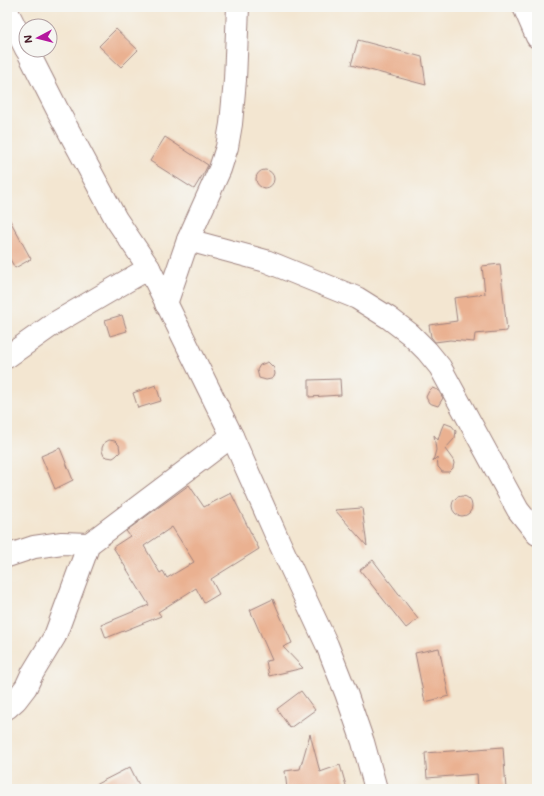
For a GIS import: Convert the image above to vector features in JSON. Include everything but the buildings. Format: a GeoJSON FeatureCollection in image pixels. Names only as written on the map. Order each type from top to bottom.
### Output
{"type":"FeatureCollection","features":[{"type":"Feature","properties":{"kind":"street"},"geometry":{"type":"LineString","coordinates":[[166,304],[188,240],[220,169],[227,147],[231,124],[235,80],[238,7]]}},
{"type":"Feature","properties":{"kind":"street"},"geometry":{"type":"LineString","coordinates":[[524,7],[537,37]]}},
{"type":"Feature","properties":{"kind":"street"},"geometry":{"type":"LineString","coordinates":[[7,10],[18,33]]}},
{"type":"Feature","properties":{"kind":"street"},"geometry":{"type":"LineString","coordinates":[[31,58],[116,219],[149,268],[232,436],[327,645],[363,742],[376,789]]}},
{"type":"Feature","properties":{"kind":"street"},"geometry":{"type":"LineString","coordinates":[[188,240],[266,261],[357,298],[389,318],[410,334],[440,367],[518,510],[537,534]]}},
{"type":"Feature","properties":{"kind":"street"},"geometry":{"type":"LineString","coordinates":[[7,357],[55,323],[149,268]]}},
{"type":"Feature","properties":{"kind":"street"},"geometry":{"type":"LineString","coordinates":[[7,708],[16,700],[26,686],[55,636],[89,544],[232,436]]}},
{"type":"Feature","properties":{"kind":"street"},"geometry":{"type":"LineString","coordinates":[[7,556],[34,547],[62,543],[89,544]]}}]}
